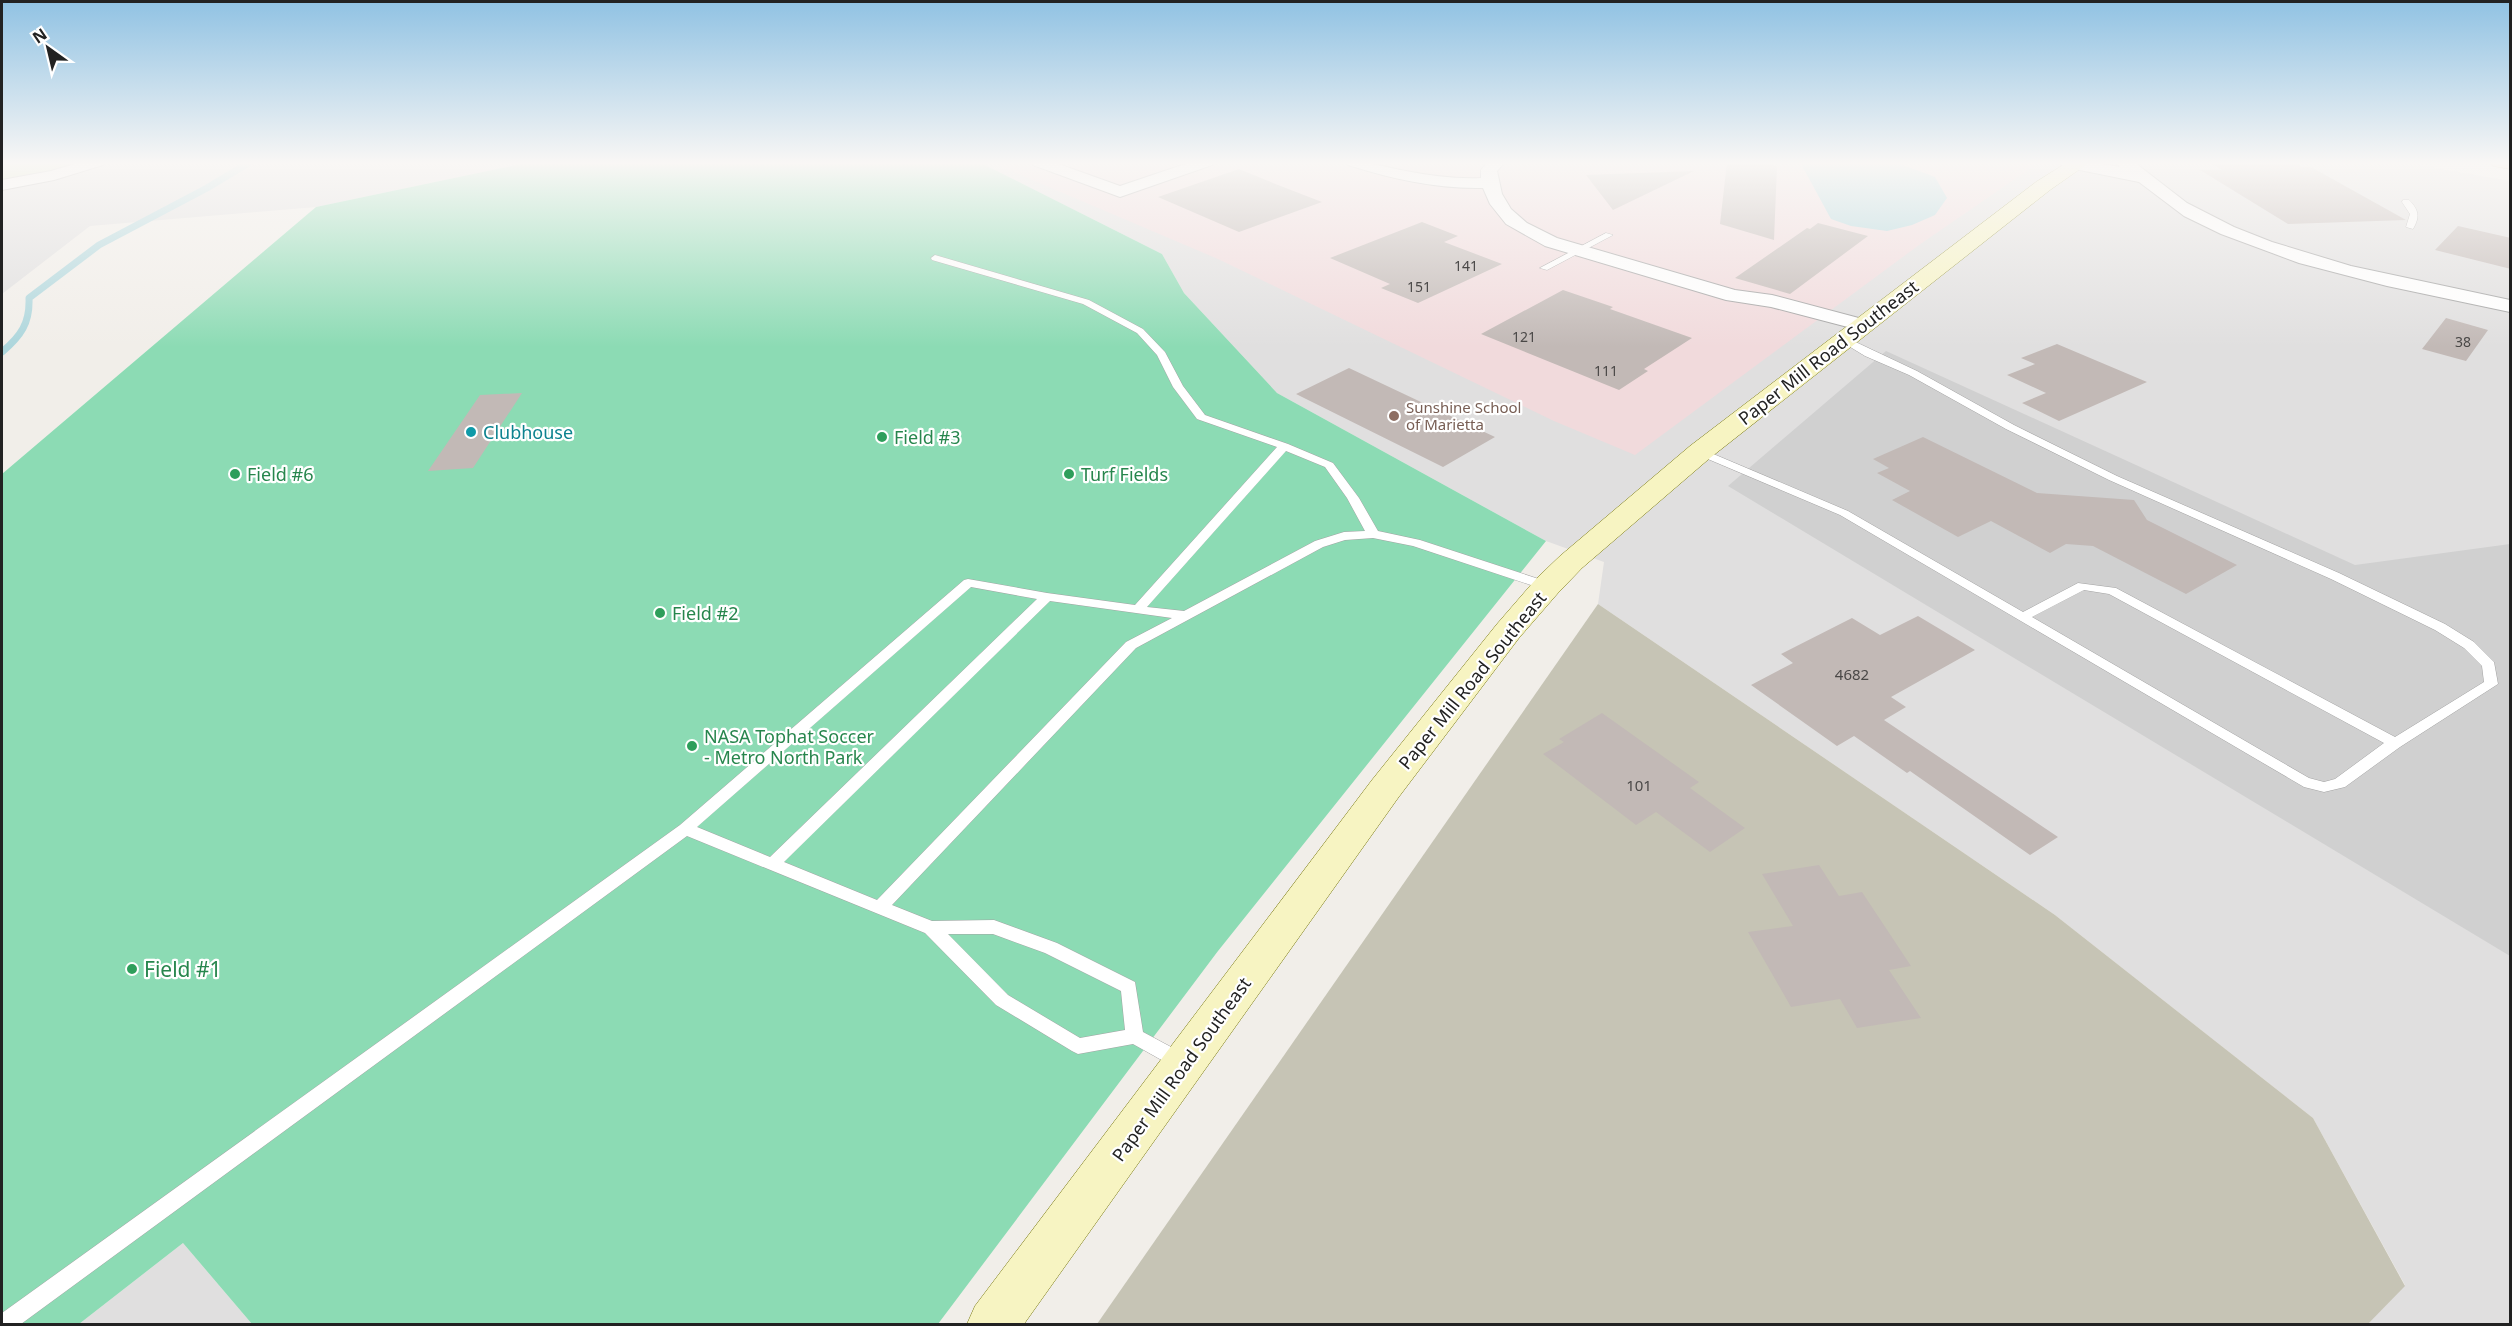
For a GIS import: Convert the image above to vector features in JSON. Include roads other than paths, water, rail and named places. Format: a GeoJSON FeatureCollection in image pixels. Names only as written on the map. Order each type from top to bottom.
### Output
{"type":"FeatureCollection","features":[{"type":"Feature","properties":{"kind":"street"},"geometry":{"type":"LineString","coordinates":[[1516,224],[1535,235],[1576,251],[1672,276],[1733,296],[1758,312],[1854,332]]}},
{"type":"Feature","properties":{"kind":"street","name":"Paper Mill Road Southeast"},"geometry":{"type":"LineString","coordinates":[[993,1324],[1385,789],[1508,631],[1547,586],[1588,547],[1700,452],[1994,224]]}},
{"type":"Feature","properties":{"kind":"street"},"geometry":{"type":"LineString","coordinates":[[2214,224],[2267,246],[2385,278],[2511,306]]}},
{"type":"Feature","properties":{"kind":"lane"},"geometry":{"type":"LineString","coordinates":[[1544,268],[1609,235]]}},
{"type":"Feature","properties":{"kind":"lane"},"geometry":{"type":"LineString","coordinates":[[935,258],[1086,302],[1140,331],[1161,354],[1178,387],[1202,417],[1284,446],[1329,465],[1353,498],[1373,534]]}},
{"type":"Feature","properties":{"kind":"lane"},"geometry":{"type":"LineString","coordinates":[[1700,452],[1844,513],[2304,782],[2324,787],[2340,783],[2395,742],[2491,684],[2489,665],[2469,645],[2440,627],[2335,576],[2113,478],[2010,427],[1913,373],[1869,354],[1854,332]]}},
{"type":"Feature","properties":{"kind":"lane"},"geometry":{"type":"LineString","coordinates":[[1137,610],[1284,446]]}},
{"type":"Feature","properties":{"kind":"lane"},"geometry":{"type":"LineString","coordinates":[[880,907],[1131,645],[1319,544],[1344,536],[1373,534],[1416,543],[1547,586]]}},
{"type":"Feature","properties":{"kind":"lane"},"geometry":{"type":"LineString","coordinates":[[4,1324],[685,829],[968,583],[1047,597],[1188,616]]}},
{"type":"Feature","properties":{"kind":"lane"},"geometry":{"type":"LineString","coordinates":[[2021,618],[2082,586],[2112,591],[2395,742]]}},
{"type":"Feature","properties":{"kind":"lane"},"geometry":{"type":"LineString","coordinates":[[772,864],[1047,597]]}},
{"type":"Feature","properties":{"kind":"lane"},"geometry":{"type":"LineString","coordinates":[[685,829],[931,927],[994,927],[1051,948],[1129,987],[1135,1036]]}},
{"type":"Feature","properties":{"kind":"lane"},"geometry":{"type":"LineString","coordinates":[[931,927],[1002,1000],[1078,1046],[1135,1036],[1185,1064]]}},
{"type":"Feature","properties":{"kind":"water"},"geometry":{"type":"Polygon","coordinates":[[[1845,224],[1915,224],[1887,231],[1845,224]]]}},
{"type":"Feature","properties":{"kind":"waterway"},"geometry":{"type":"LineString","coordinates":[[2,352],[23,328],[28,315],[29,298],[99,245],[139,224]]}},
{"type":"Feature","properties":{"kind":"place","name":"Sunshine School of Marietta"},"geometry":{"type":"Point","coordinates":[1394,416]}},
{"type":"Feature","properties":{"kind":"place","name":"Clubhouse"},"geometry":{"type":"Point","coordinates":[471,432]}},
{"type":"Feature","properties":{"kind":"place","name":"Field #3"},"geometry":{"type":"Point","coordinates":[882,437]}},
{"type":"Feature","properties":{"kind":"place","name":"Field #6"},"geometry":{"type":"Point","coordinates":[235,474]}},
{"type":"Feature","properties":{"kind":"place","name":"Turf Fields"},"geometry":{"type":"Point","coordinates":[1069,474]}},
{"type":"Feature","properties":{"kind":"place","name":"Field #2"},"geometry":{"type":"Point","coordinates":[660,613]}},
{"type":"Feature","properties":{"kind":"place","name":"NASA Tophat Soccer - Metro North Park"},"geometry":{"type":"Point","coordinates":[692,746]}},
{"type":"Feature","properties":{"kind":"place","name":"Field #1"},"geometry":{"type":"Point","coordinates":[132,969]}}]}
